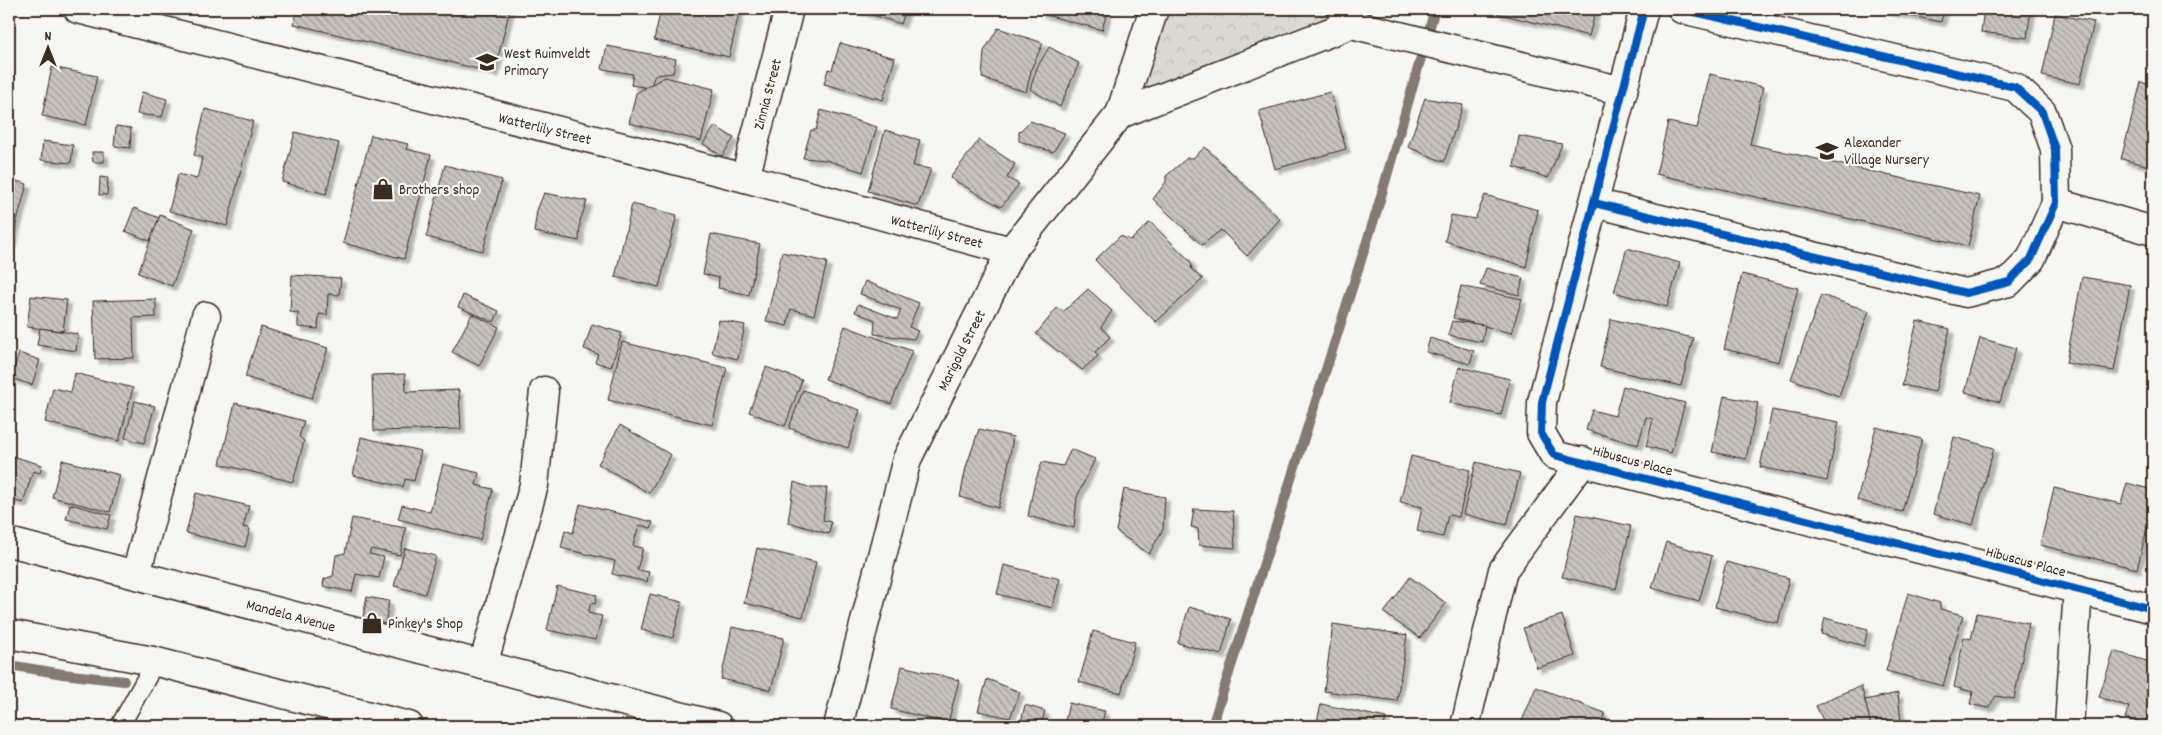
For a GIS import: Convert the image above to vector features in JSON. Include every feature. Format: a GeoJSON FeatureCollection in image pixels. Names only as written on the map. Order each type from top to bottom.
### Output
{"type":"FeatureCollection","features":[{"type":"Feature","properties":{"kind":"street","name":"Watterlily Street"},"geometry":{"type":"LineString","coordinates":[[78,9],[745,178],[1010,251]]}},
{"type":"Feature","properties":{"kind":"street","name":"Zinnia Street"},"geometry":{"type":"LineString","coordinates":[[745,178],[789,9]]}},
{"type":"Feature","properties":{"kind":"street","name":"Marigold Street"},"geometry":{"type":"LineString","coordinates":[[838,726],[906,459],[1010,251],[1120,114],[1154,9]]}},
{"type":"Feature","properties":{"kind":"street","name":"Hibuscus Place"},"geometry":{"type":"LineString","coordinates":[[1644,9],[1545,392],[1541,433],[1554,455],[1584,461],[2153,609]]}},
{"type":"Feature","properties":{"kind":"street"},"geometry":{"type":"LineString","coordinates":[[1594,203],[1966,293],[2009,282],[2030,259],[2056,203],[2055,150],[2052,140],[2042,112],[2015,86],[1682,9]]}},
{"type":"Feature","properties":{"kind":"street"},"geometry":{"type":"LineString","coordinates":[[1120,114],[1346,16],[1623,91]]}},
{"type":"Feature","properties":{"kind":"street"},"geometry":{"type":"LineString","coordinates":[[2056,203],[2153,231]]}},
{"type":"Feature","properties":{"kind":"street"},"geometry":{"type":"LineString","coordinates":[[136,574],[206,316]]}},
{"type":"Feature","properties":{"kind":"street"},"geometry":{"type":"LineString","coordinates":[[483,665],[534,485],[544,391]]}},
{"type":"Feature","properties":{"kind":"street"},"geometry":{"type":"LineString","coordinates":[[1465,726],[1503,570],[1584,461]]}},
{"type":"Feature","properties":{"kind":"street","name":"Mandela Avenue"},"geometry":{"type":"LineString","coordinates":[[9,542],[718,726]]}},
{"type":"Feature","properties":{"kind":"street"},"geometry":{"type":"LineString","coordinates":[[2069,726],[2078,589]]}},
{"type":"Feature","properties":{"kind":"street"},"geometry":{"type":"LineString","coordinates":[[9,634],[153,662],[409,726]]}},
{"type":"Feature","properties":{"kind":"lane"},"geometry":{"type":"LineString","coordinates":[[120,726],[147,677],[153,662]]}},
{"type":"Feature","properties":{"kind":"green space"},"geometry":{"type":"Polygon","coordinates":[[[1166,9],[1322,9],[1328,17],[1138,94],[1166,9]]]}},
{"type":"Feature","properties":{"kind":"building"},"geometry":{"type":"Polygon","coordinates":[[[297,9],[510,9],[494,73],[294,24],[297,9]]]}},
{"type":"Feature","properties":{"kind":"building"},"geometry":{"type":"Polygon","coordinates":[[[661,9],[740,9],[729,57],[654,40],[661,9]]]}},
{"type":"Feature","properties":{"kind":"building"},"geometry":{"type":"Polygon","coordinates":[[[854,9],[906,9],[901,24],[854,9]]]}},
{"type":"Feature","properties":{"kind":"building"},"geometry":{"type":"Polygon","coordinates":[[[1041,9],[1108,9],[1102,30],[1039,13],[1041,9]]]}},
{"type":"Feature","properties":{"kind":"building"},"geometry":{"type":"Polygon","coordinates":[[[1497,9],[1596,9],[1589,36],[1496,13],[1497,9]]]}},
{"type":"Feature","properties":{"kind":"building"},"geometry":{"type":"Polygon","coordinates":[[[1887,9],[1944,9],[1941,22],[1887,11],[1887,9]]]}},
{"type":"Feature","properties":{"kind":"building"},"geometry":{"type":"Polygon","coordinates":[[[1984,9],[2031,9],[2027,38],[1981,32],[1984,9]]]}},
{"type":"Feature","properties":{"kind":"building"},"geometry":{"type":"Polygon","coordinates":[[[2055,14],[2094,22],[2080,84],[2042,76],[2055,14]]]}},
{"type":"Feature","properties":{"kind":"building"},"geometry":{"type":"Polygon","coordinates":[[[998,28],[1043,43],[1032,67],[1026,92],[982,78],[984,51],[998,28]]]}},
{"type":"Feature","properties":{"kind":"building"},"geometry":{"type":"Polygon","coordinates":[[[840,43],[895,58],[883,100],[824,84],[828,69],[832,70],[840,43]]]}},
{"type":"Feature","properties":{"kind":"building"},"geometry":{"type":"Polygon","coordinates":[[[607,46],[676,59],[673,73],[655,75],[650,88],[631,85],[633,74],[602,69],[607,46]]]}},
{"type":"Feature","properties":{"kind":"building"},"geometry":{"type":"Polygon","coordinates":[[[1049,47],[1079,63],[1060,107],[1030,89],[1037,68],[1049,47]]]}},
{"type":"Feature","properties":{"kind":"building"},"geometry":{"type":"Polygon","coordinates":[[[52,67],[97,76],[86,125],[42,116],[52,67]]]}},
{"type":"Feature","properties":{"kind":"building"},"geometry":{"type":"Polygon","coordinates":[[[1710,74],[1763,87],[1750,144],[1980,196],[1968,246],[1656,174],[1668,122],[1697,128],[1710,74]]]}},
{"type":"Feature","properties":{"kind":"building"},"geometry":{"type":"Polygon","coordinates":[[[665,77],[714,89],[701,141],[629,123],[636,93],[665,77]]]}},
{"type":"Feature","properties":{"kind":"building"},"geometry":{"type":"Polygon","coordinates":[[[2141,82],[2153,86],[2153,167],[2121,159],[2141,82]]]}},
{"type":"Feature","properties":{"kind":"building"},"geometry":{"type":"Polygon","coordinates":[[[142,92],[167,99],[162,117],[137,114],[142,92]]]}},
{"type":"Feature","properties":{"kind":"building"},"geometry":{"type":"Polygon","coordinates":[[[1330,92],[1346,149],[1275,169],[1259,111],[1330,92]]]}},
{"type":"Feature","properties":{"kind":"building"},"geometry":{"type":"Polygon","coordinates":[[[1425,98],[1463,105],[1444,162],[1408,147],[1425,98]]]}},
{"type":"Feature","properties":{"kind":"building"},"geometry":{"type":"Polygon","coordinates":[[[205,109],[253,121],[227,226],[169,211],[178,174],[197,179],[202,158],[194,155],[205,109]]]}},
{"type":"Feature","properties":{"kind":"building"},"geometry":{"type":"Polygon","coordinates":[[[821,110],[877,127],[863,172],[826,160],[803,158],[811,130],[816,130],[821,110]]]}},
{"type":"Feature","properties":{"kind":"building"},"geometry":{"type":"Polygon","coordinates":[[[1030,121],[1065,133],[1053,152],[1019,141],[1019,132],[1030,121]]]}},
{"type":"Feature","properties":{"kind":"building"},"geometry":{"type":"Polygon","coordinates":[[[116,126],[131,128],[130,148],[114,146],[116,126]]]}},
{"type":"Feature","properties":{"kind":"building"},"geometry":{"type":"Polygon","coordinates":[[[715,126],[734,138],[722,156],[703,144],[715,126]]]}},
{"type":"Feature","properties":{"kind":"building"},"geometry":{"type":"Polygon","coordinates":[[[885,130],[920,140],[913,166],[931,169],[918,206],[868,191],[885,130]]]}},
{"type":"Feature","properties":{"kind":"building"},"geometry":{"type":"Polygon","coordinates":[[[295,132],[339,143],[326,194],[282,182],[295,132]]]}},
{"type":"Feature","properties":{"kind":"building"},"geometry":{"type":"Polygon","coordinates":[[[371,135],[408,144],[406,149],[431,155],[404,259],[343,243],[371,135]]]}},
{"type":"Feature","properties":{"kind":"building"},"geometry":{"type":"Polygon","coordinates":[[[1519,136],[1562,144],[1548,178],[1514,167],[1519,136]]]}},
{"type":"Feature","properties":{"kind":"building"},"geometry":{"type":"Polygon","coordinates":[[[979,140],[1015,164],[1007,178],[1019,184],[1001,207],[950,178],[979,140]]]}},
{"type":"Feature","properties":{"kind":"building"},"geometry":{"type":"Polygon","coordinates":[[[43,141],[73,145],[71,163],[41,160],[43,141]]]}},
{"type":"Feature","properties":{"kind":"building"},"geometry":{"type":"Polygon","coordinates":[[[1205,147],[1280,219],[1247,256],[1221,230],[1202,245],[1153,199],[1166,182],[1166,176],[1187,158],[1193,158],[1205,147]]]}},
{"type":"Feature","properties":{"kind":"building"},"geometry":{"type":"Polygon","coordinates":[[[92,152],[104,152],[104,162],[93,162],[92,152]]]}},
{"type":"Feature","properties":{"kind":"building"},"geometry":{"type":"Polygon","coordinates":[[[445,165],[502,180],[483,251],[426,237],[445,165]]]}},
{"type":"Feature","properties":{"kind":"building"},"geometry":{"type":"Polygon","coordinates":[[[100,177],[108,178],[107,195],[99,195],[100,177]]]}},
{"type":"Feature","properties":{"kind":"building"},"geometry":{"type":"Polygon","coordinates":[[[9,179],[27,184],[11,243],[9,242],[9,179]]]}},
{"type":"Feature","properties":{"kind":"building"},"geometry":{"type":"Polygon","coordinates":[[[544,193],[587,201],[580,221],[579,241],[534,232],[537,210],[544,193]]]}},
{"type":"Feature","properties":{"kind":"building"},"geometry":{"type":"Polygon","coordinates":[[[1485,195],[1538,210],[1526,267],[1445,241],[1451,215],[1475,219],[1485,195]]]}},
{"type":"Feature","properties":{"kind":"building"},"geometry":{"type":"Polygon","coordinates":[[[632,204],[677,215],[659,287],[615,277],[632,204]]]}},
{"type":"Feature","properties":{"kind":"building"},"geometry":{"type":"Polygon","coordinates":[[[134,208],[159,218],[150,241],[125,231],[134,208]]]}},
{"type":"Feature","properties":{"kind":"building"},"geometry":{"type":"Polygon","coordinates":[[[160,215],[194,229],[172,286],[138,273],[160,215]]]}},
{"type":"Feature","properties":{"kind":"building"},"geometry":{"type":"Polygon","coordinates":[[[1150,222],[1191,262],[1192,270],[1203,279],[1156,322],[1095,260],[1120,236],[1131,240],[1150,222]]]}},
{"type":"Feature","properties":{"kind":"building"},"geometry":{"type":"Polygon","coordinates":[[[711,234],[760,244],[749,295],[718,288],[719,278],[703,274],[711,234]]]}},
{"type":"Feature","properties":{"kind":"building"},"geometry":{"type":"Polygon","coordinates":[[[1627,248],[1680,263],[1667,307],[1614,292],[1627,248]]]}},
{"type":"Feature","properties":{"kind":"building"},"geometry":{"type":"Polygon","coordinates":[[[782,252],[827,262],[814,315],[791,309],[787,326],[766,321],[782,252]]]}},
{"type":"Feature","properties":{"kind":"building"},"geometry":{"type":"Polygon","coordinates":[[[1486,268],[1523,278],[1519,295],[1480,285],[1486,268]]]}},
{"type":"Feature","properties":{"kind":"building"},"geometry":{"type":"Polygon","coordinates":[[[1742,274],[1798,288],[1779,362],[1724,349],[1742,274]]]}},
{"type":"Feature","properties":{"kind":"building"},"geometry":{"type":"Polygon","coordinates":[[[292,275],[341,278],[339,295],[328,294],[327,315],[319,314],[318,329],[298,327],[298,313],[290,312],[292,275]]]}},
{"type":"Feature","properties":{"kind":"building"},"geometry":{"type":"Polygon","coordinates":[[[2082,277],[2130,285],[2114,371],[2066,363],[2082,277]]]}},
{"type":"Feature","properties":{"kind":"building"},"geometry":{"type":"Polygon","coordinates":[[[865,281],[919,303],[909,327],[918,331],[914,339],[874,334],[875,320],[855,312],[858,304],[897,319],[901,310],[860,294],[865,281]]]}},
{"type":"Feature","properties":{"kind":"building"},"geometry":{"type":"Polygon","coordinates":[[[1461,286],[1522,299],[1511,333],[1453,318],[1461,286]]]}},
{"type":"Feature","properties":{"kind":"building"},"geometry":{"type":"Polygon","coordinates":[[[1088,289],[1112,311],[1101,327],[1110,337],[1095,352],[1098,356],[1082,370],[1036,334],[1057,308],[1064,311],[1088,289]]]}},
{"type":"Feature","properties":{"kind":"building"},"geometry":{"type":"Polygon","coordinates":[[[463,295],[499,311],[494,322],[458,307],[463,295]]]}},
{"type":"Feature","properties":{"kind":"building"},"geometry":{"type":"Polygon","coordinates":[[[1821,295],[1869,311],[1839,396],[1791,379],[1821,295]]]}},
{"type":"Feature","properties":{"kind":"building"},"geometry":{"type":"Polygon","coordinates":[[[31,296],[67,300],[63,331],[27,327],[31,296]]]}},
{"type":"Feature","properties":{"kind":"building"},"geometry":{"type":"Polygon","coordinates":[[[156,299],[156,317],[133,318],[134,358],[95,359],[93,301],[156,299]]]}},
{"type":"Feature","properties":{"kind":"building"},"geometry":{"type":"Polygon","coordinates":[[[472,314],[499,327],[479,366],[452,352],[472,314]]]}},
{"type":"Feature","properties":{"kind":"building"},"geometry":{"type":"Polygon","coordinates":[[[1611,319],[1693,338],[1681,386],[1600,367],[1611,319]]]}},
{"type":"Feature","properties":{"kind":"building"},"geometry":{"type":"Polygon","coordinates":[[[719,320],[745,325],[738,359],[712,353],[719,320]]]}},
{"type":"Feature","properties":{"kind":"building"},"geometry":{"type":"Polygon","coordinates":[[[1452,321],[1485,325],[1482,342],[1448,335],[1452,321]]]}},
{"type":"Feature","properties":{"kind":"building"},"geometry":{"type":"Polygon","coordinates":[[[1917,321],[1950,329],[1935,392],[1902,385],[1917,321]]]}},
{"type":"Feature","properties":{"kind":"building"},"geometry":{"type":"Polygon","coordinates":[[[592,324],[622,333],[611,367],[595,362],[598,354],[584,349],[592,324]]]}},
{"type":"Feature","properties":{"kind":"building"},"geometry":{"type":"Polygon","coordinates":[[[845,326],[912,351],[891,404],[825,379],[845,326]]]}},
{"type":"Feature","properties":{"kind":"building"},"geometry":{"type":"Polygon","coordinates":[[[261,327],[328,348],[312,398],[245,377],[261,327]]]}},
{"type":"Feature","properties":{"kind":"building"},"geometry":{"type":"Polygon","coordinates":[[[40,328],[78,334],[76,351],[37,345],[40,328]]]}},
{"type":"Feature","properties":{"kind":"building"},"geometry":{"type":"Polygon","coordinates":[[[1430,338],[1474,351],[1470,364],[1426,352],[1430,338]]]}},
{"type":"Feature","properties":{"kind":"building"},"geometry":{"type":"Polygon","coordinates":[[[1980,338],[2016,348],[2000,402],[1965,392],[1980,338]]]}},
{"type":"Feature","properties":{"kind":"building"},"geometry":{"type":"Polygon","coordinates":[[[622,342],[727,368],[712,425],[608,400],[622,342]]]}},
{"type":"Feature","properties":{"kind":"building"},"geometry":{"type":"Polygon","coordinates":[[[19,353],[40,360],[32,385],[11,378],[19,353]]]}},
{"type":"Feature","properties":{"kind":"building"},"geometry":{"type":"Polygon","coordinates":[[[766,367],[802,380],[785,426],[749,412],[766,367]]]}},
{"type":"Feature","properties":{"kind":"building"},"geometry":{"type":"Polygon","coordinates":[[[1459,367],[1510,379],[1501,415],[1450,403],[1459,367]]]}},
{"type":"Feature","properties":{"kind":"building"},"geometry":{"type":"Polygon","coordinates":[[[75,373],[133,388],[119,441],[45,422],[53,388],[71,392],[75,373]]]}},
{"type":"Feature","properties":{"kind":"building"},"geometry":{"type":"Polygon","coordinates":[[[405,374],[406,392],[459,390],[461,429],[374,431],[372,375],[405,374]]]}},
{"type":"Feature","properties":{"kind":"building"},"geometry":{"type":"Polygon","coordinates":[[[1623,386],[1685,403],[1671,453],[1646,446],[1653,419],[1646,417],[1638,445],[1586,430],[1592,410],[1615,416],[1623,386]]]}},
{"type":"Feature","properties":{"kind":"building"},"geometry":{"type":"Polygon","coordinates":[[[803,390],[860,410],[848,448],[789,428],[803,390]]]}},
{"type":"Feature","properties":{"kind":"building"},"geometry":{"type":"Polygon","coordinates":[[[1724,396],[1758,403],[1746,459],[1712,452],[1724,396]]]}},
{"type":"Feature","properties":{"kind":"building"},"geometry":{"type":"Polygon","coordinates":[[[135,401],[155,406],[144,443],[125,438],[135,401]]]}},
{"type":"Feature","properties":{"kind":"building"},"geometry":{"type":"Polygon","coordinates":[[[235,403],[304,421],[299,437],[304,441],[293,482],[220,464],[235,403]]]}},
{"type":"Feature","properties":{"kind":"building"},"geometry":{"type":"Polygon","coordinates":[[[1772,410],[1839,422],[1827,481],[1760,467],[1772,410]]]}},
{"type":"Feature","properties":{"kind":"building"},"geometry":{"type":"Polygon","coordinates":[[[620,425],[671,455],[649,493],[598,464],[620,425]]]}},
{"type":"Feature","properties":{"kind":"building"},"geometry":{"type":"Polygon","coordinates":[[[1876,427],[1922,439],[1902,512],[1857,500],[1876,427]]]}},
{"type":"Feature","properties":{"kind":"building"},"geometry":{"type":"Polygon","coordinates":[[[979,429],[1013,437],[1006,478],[998,508],[960,497],[966,467],[979,429]]]}},
{"type":"Feature","properties":{"kind":"building"},"geometry":{"type":"Polygon","coordinates":[[[361,437],[421,451],[414,481],[405,479],[403,487],[353,475],[361,437]]]}},
{"type":"Feature","properties":{"kind":"building"},"geometry":{"type":"Polygon","coordinates":[[[1954,437],[1994,448],[1973,525],[1933,514],[1954,437]]]}},
{"type":"Feature","properties":{"kind":"building"},"geometry":{"type":"Polygon","coordinates":[[[1071,449],[1095,459],[1077,497],[1074,528],[1028,516],[1034,485],[1042,462],[1063,466],[1071,449]]]}},
{"type":"Feature","properties":{"kind":"building"},"geometry":{"type":"Polygon","coordinates":[[[9,455],[42,465],[40,473],[33,471],[23,503],[9,499],[9,455]]]}},
{"type":"Feature","properties":{"kind":"building"},"geometry":{"type":"Polygon","coordinates":[[[1411,456],[1470,470],[1459,517],[1448,515],[1443,537],[1417,531],[1422,507],[1400,502],[1411,456]]]}},
{"type":"Feature","properties":{"kind":"building"},"geometry":{"type":"Polygon","coordinates":[[[62,460],[120,475],[110,512],[52,497],[62,460]]]}},
{"type":"Feature","properties":{"kind":"building"},"geometry":{"type":"Polygon","coordinates":[[[1476,462],[1520,473],[1507,525],[1463,514],[1476,462]]]}},
{"type":"Feature","properties":{"kind":"building"},"geometry":{"type":"Polygon","coordinates":[[[443,464],[479,473],[476,485],[493,489],[480,540],[398,519],[402,505],[430,512],[443,464]]]}},
{"type":"Feature","properties":{"kind":"building"},"geometry":{"type":"Polygon","coordinates":[[[794,482],[811,488],[827,488],[823,520],[831,522],[829,534],[788,522],[794,482]]]}},
{"type":"Feature","properties":{"kind":"building"},"geometry":{"type":"Polygon","coordinates":[[[2127,483],[2153,490],[2153,504],[2137,569],[2040,545],[2054,488],[2121,504],[2127,483]]]}},
{"type":"Feature","properties":{"kind":"building"},"geometry":{"type":"Polygon","coordinates":[[[1124,489],[1165,497],[1163,529],[1149,554],[1116,531],[1124,489]]]}},
{"type":"Feature","properties":{"kind":"building"},"geometry":{"type":"Polygon","coordinates":[[[196,493],[249,506],[243,527],[250,529],[245,547],[186,533],[196,493]]]}},
{"type":"Feature","properties":{"kind":"building"},"geometry":{"type":"Polygon","coordinates":[[[70,504],[111,515],[107,529],[66,519],[70,504]]]}},
{"type":"Feature","properties":{"kind":"building"},"geometry":{"type":"Polygon","coordinates":[[[580,504],[653,522],[651,528],[639,525],[633,546],[643,548],[637,570],[649,572],[647,582],[612,574],[615,561],[561,548],[565,530],[573,533],[580,504]]]}},
{"type":"Feature","properties":{"kind":"building"},"geometry":{"type":"Polygon","coordinates":[[[1194,509],[1233,511],[1235,548],[1199,545],[1198,529],[1191,527],[1194,509]]]}},
{"type":"Feature","properties":{"kind":"building"},"geometry":{"type":"Polygon","coordinates":[[[1577,514],[1631,526],[1616,589],[1562,577],[1577,514]]]}},
{"type":"Feature","properties":{"kind":"building"},"geometry":{"type":"Polygon","coordinates":[[[352,518],[406,528],[400,555],[371,549],[369,554],[384,557],[379,578],[356,574],[352,592],[323,586],[324,579],[333,576],[336,555],[345,553],[352,518]]]}},
{"type":"Feature","properties":{"kind":"building"},"geometry":{"type":"Polygon","coordinates":[[[1666,542],[1712,556],[1699,601],[1652,588],[1666,542]]]}},
{"type":"Feature","properties":{"kind":"building"},"geometry":{"type":"Polygon","coordinates":[[[405,548],[436,556],[425,594],[394,586],[405,548]]]}},
{"type":"Feature","properties":{"kind":"building"},"geometry":{"type":"Polygon","coordinates":[[[757,548],[816,562],[803,617],[744,603],[757,548]]]}},
{"type":"Feature","properties":{"kind":"building"},"geometry":{"type":"Polygon","coordinates":[[[1726,562],[1789,578],[1778,623],[1715,607],[1726,562]]]}},
{"type":"Feature","properties":{"kind":"building"},"geometry":{"type":"Polygon","coordinates":[[[1004,565],[1060,579],[1052,608],[997,594],[1004,565]]]}},
{"type":"Feature","properties":{"kind":"building"},"geometry":{"type":"Polygon","coordinates":[[[1410,577],[1446,603],[1420,638],[1384,613],[1410,577]]]}},
{"type":"Feature","properties":{"kind":"building"},"geometry":{"type":"Polygon","coordinates":[[[557,586],[597,595],[595,604],[591,603],[588,613],[602,616],[596,640],[547,630],[557,586]]]}},
{"type":"Feature","properties":{"kind":"building"},"geometry":{"type":"Polygon","coordinates":[[[1908,593],[1940,603],[1940,609],[1963,615],[1943,686],[1886,671],[1908,593]]]}},
{"type":"Feature","properties":{"kind":"building"},"geometry":{"type":"Polygon","coordinates":[[[650,594],[682,602],[673,638],[641,630],[650,594]]]}},
{"type":"Feature","properties":{"kind":"building"},"geometry":{"type":"Polygon","coordinates":[[[367,597],[389,601],[384,630],[361,626],[367,597]]]}},
{"type":"Feature","properties":{"kind":"building"},"geometry":{"type":"Polygon","coordinates":[[[1189,607],[1231,619],[1221,655],[1178,643],[1189,607]]]}},
{"type":"Feature","properties":{"kind":"building"},"geometry":{"type":"Polygon","coordinates":[[[1977,613],[2029,623],[2014,699],[1996,696],[1988,708],[1970,704],[1973,692],[1954,687],[1964,637],[1971,639],[1977,613]]]}},
{"type":"Feature","properties":{"kind":"building"},"geometry":{"type":"Polygon","coordinates":[[[1562,615],[1575,656],[1537,668],[1523,628],[1562,615]]]}},
{"type":"Feature","properties":{"kind":"building"},"geometry":{"type":"Polygon","coordinates":[[[1825,618],[1868,629],[1864,646],[1821,634],[1825,618]]]}},
{"type":"Feature","properties":{"kind":"building"},"geometry":{"type":"Polygon","coordinates":[[[1333,624],[1407,635],[1397,701],[1324,691],[1333,624]]]}},
{"type":"Feature","properties":{"kind":"building"},"geometry":{"type":"Polygon","coordinates":[[[732,627],[784,638],[771,690],[721,679],[732,627]]]}},
{"type":"Feature","properties":{"kind":"building"},"geometry":{"type":"Polygon","coordinates":[[[1093,631],[1135,642],[1121,693],[1079,682],[1093,631]]]}},
{"type":"Feature","properties":{"kind":"building"},"geometry":{"type":"Polygon","coordinates":[[[2114,651],[2153,663],[2153,700],[2145,724],[2125,718],[2129,707],[2099,697],[2114,651]]]}},
{"type":"Feature","properties":{"kind":"building"},"geometry":{"type":"Polygon","coordinates":[[[902,666],[959,680],[948,723],[891,709],[902,666]]]}},
{"type":"Feature","properties":{"kind":"building"},"geometry":{"type":"Polygon","coordinates":[[[987,679],[1020,692],[1010,718],[978,711],[987,679]]]}},
{"type":"Feature","properties":{"kind":"building"},"geometry":{"type":"Polygon","coordinates":[[[1861,686],[1872,726],[1826,726],[1816,706],[1861,686]]]}},
{"type":"Feature","properties":{"kind":"building"},"geometry":{"type":"Polygon","coordinates":[[[1536,687],[1605,713],[1600,726],[1520,726],[1536,687]]]}},
{"type":"Feature","properties":{"kind":"building"},"geometry":{"type":"Polygon","coordinates":[[[1898,693],[1901,723],[1871,726],[1865,700],[1898,693]]]}},
{"type":"Feature","properties":{"kind":"building"},"geometry":{"type":"Polygon","coordinates":[[[1069,703],[1105,711],[1101,726],[1064,726],[1069,703]]]}},
{"type":"Feature","properties":{"kind":"building"},"geometry":{"type":"Polygon","coordinates":[[[1321,704],[1386,718],[1384,726],[1316,726],[1321,704]]]}},
{"type":"Feature","properties":{"kind":"building"},"geometry":{"type":"Polygon","coordinates":[[[1025,705],[1045,711],[1041,726],[1020,726],[1025,705]]]}},
{"type":"Feature","properties":{"kind":"waterway"},"geometry":{"type":"LineString","coordinates":[[1212,726],[1377,210],[1435,9]]}},
{"type":"Feature","properties":{"kind":"waterway"},"geometry":{"type":"LineString","coordinates":[[9,665],[124,681]]}},
{"type":"Feature","properties":{"kind":"cycle path"},"geometry":{"type":"LineString","coordinates":[[1644,9],[1542,402],[1541,433],[1554,455],[2153,609]]}},
{"type":"Feature","properties":{"kind":"cycle path"},"geometry":{"type":"LineString","coordinates":[[1594,203],[1966,293],[2009,282],[2031,259],[2056,203],[2055,149],[2042,112],[2015,87],[1682,9]]}},
{"type":"Feature","properties":{"kind":"place","name":"West Ruimveldt Primary"},"geometry":{"type":"Point","coordinates":[487,62]}},
{"type":"Feature","properties":{"kind":"place","name":"Alexander Village Nursery"},"geometry":{"type":"Point","coordinates":[1827,151]}},
{"type":"Feature","properties":{"kind":"place","name":"Brothers shop"},"geometry":{"type":"Point","coordinates":[383,189]}},
{"type":"Feature","properties":{"kind":"place","name":"Pinkey's Shop"},"geometry":{"type":"Point","coordinates":[372,623]}}]}
